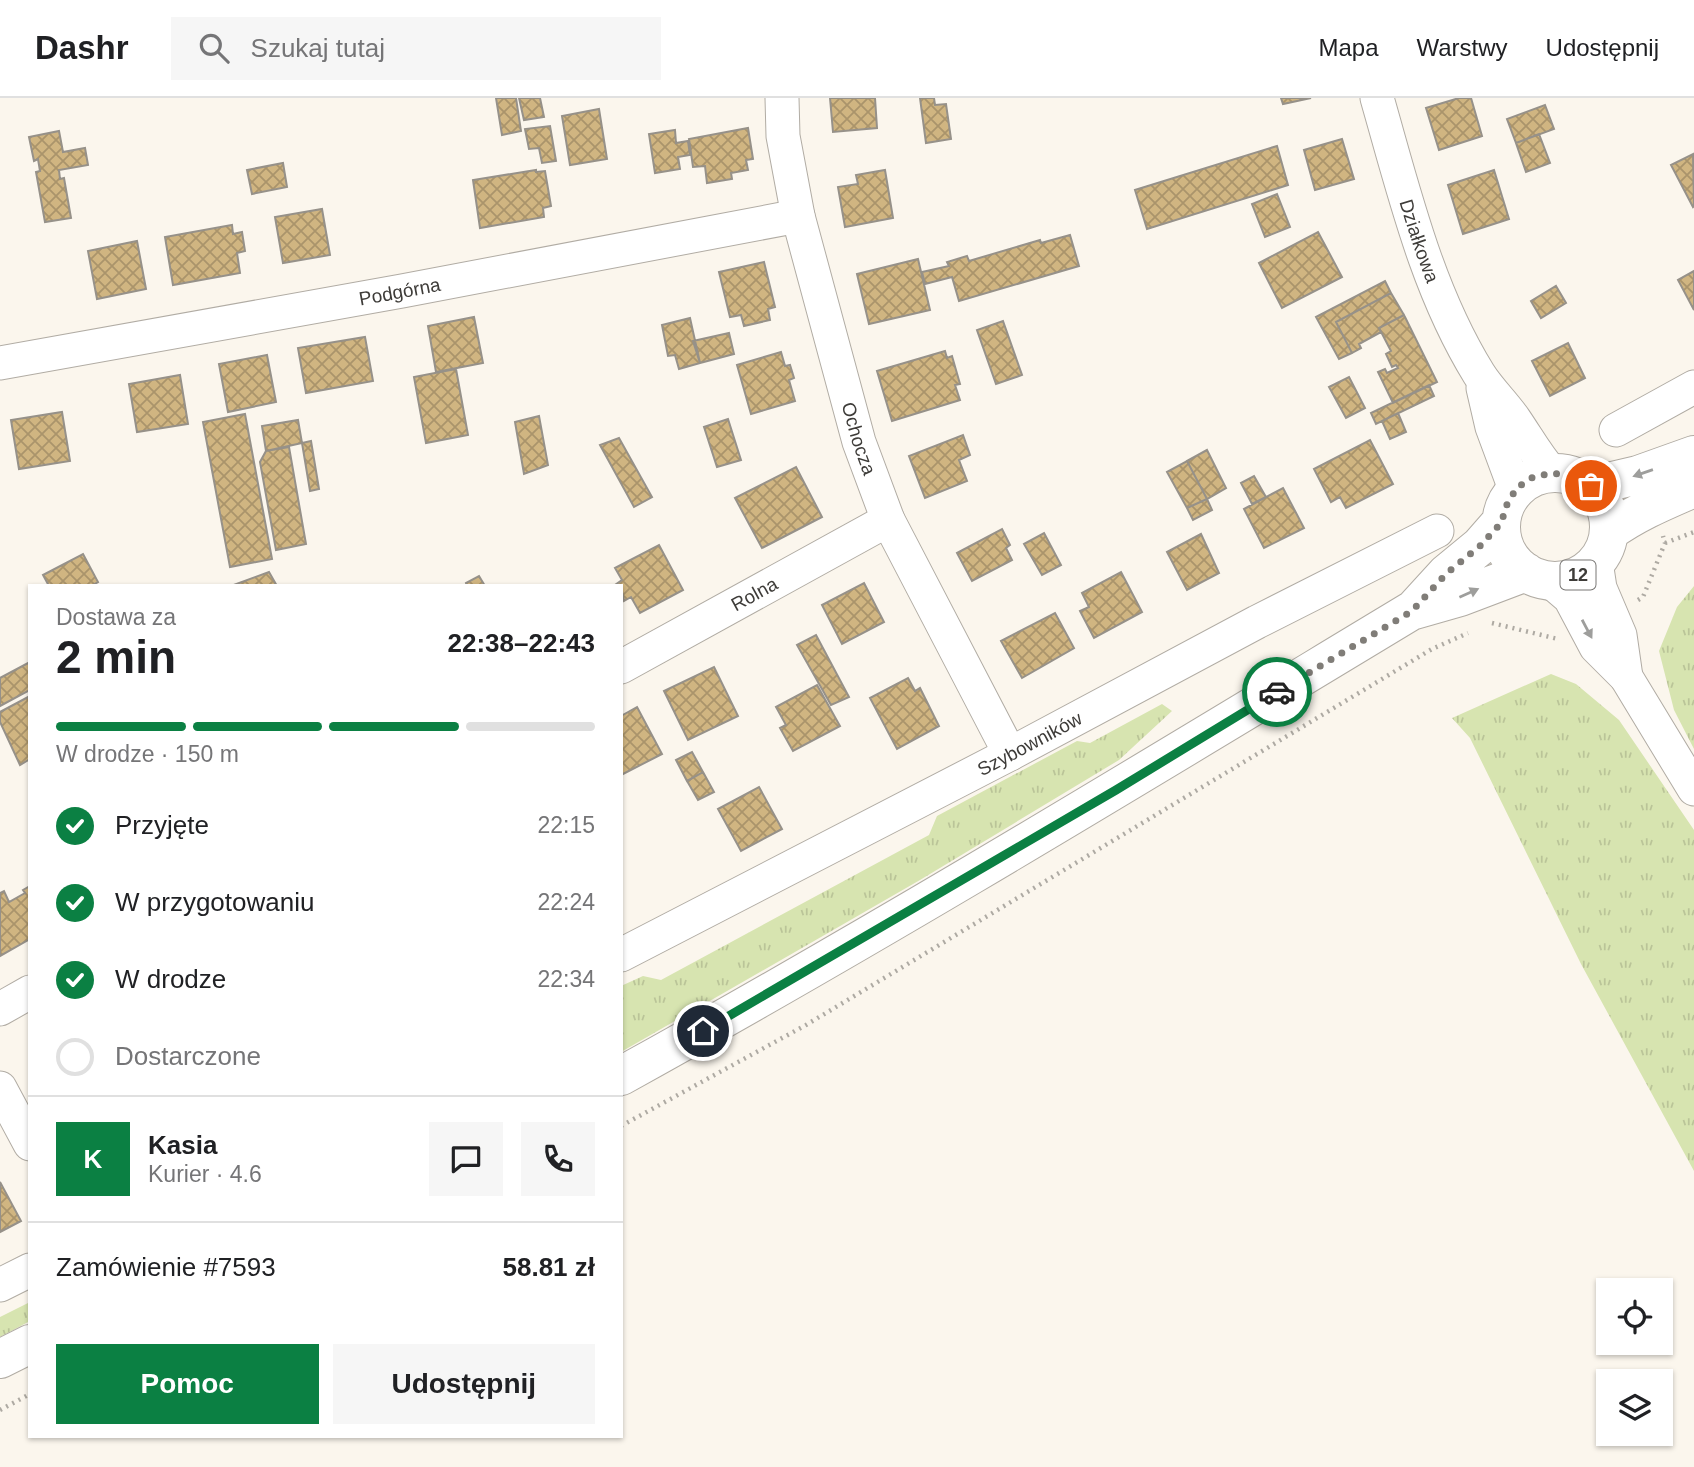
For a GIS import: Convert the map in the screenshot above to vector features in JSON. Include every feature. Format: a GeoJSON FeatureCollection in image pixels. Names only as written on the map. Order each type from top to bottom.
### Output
{"type":"FeatureCollection","features":[{"type":"Feature","properties":{"kind":"main road"},"geometry":{"type":"LineString","coordinates":[[1591,486],[1627,478],[1694,455]]}},
{"type":"Feature","properties":{"kind":"main road"},"geometry":{"type":"LineString","coordinates":[[1552,473],[1580,478],[1591,486],[1605,507],[1602,547]]}},
{"type":"Feature","properties":{"kind":"main road","name":"12"},"geometry":{"type":"LineString","coordinates":[[1412,611],[1446,574],[1480,546],[1508,506],[1533,477],[1552,473]]}},
{"type":"Feature","properties":{"kind":"main road","name":"12"},"geometry":{"type":"LineString","coordinates":[[628,1071],[744,1009],[1116,790],[1412,611],[1537,576],[1566,580],[1581,574],[1625,520],[1694,488]]}},
{"type":"Feature","properties":{"kind":"main road"},"geometry":{"type":"LineString","coordinates":[[1508,506],[1502,536],[1506,549],[1514,561],[1537,576]]}},
{"type":"Feature","properties":{"kind":"main road"},"geometry":{"type":"LineString","coordinates":[[0,1359],[28,1345]]}},
{"type":"Feature","properties":{"kind":"street","name":"Ochocza"},"geometry":{"type":"LineString","coordinates":[[782,98],[783,136],[798,216],[859,442],[888,520],[1010,754]]}},
{"type":"Feature","properties":{"kind":"street","name":"Działkowa"},"geometry":{"type":"LineString","coordinates":[[1377,98],[1422,253],[1458,335],[1480,375],[1515,419],[1536,455],[1552,473]]}},
{"type":"Feature","properties":{"kind":"street","name":"Podgórna"},"geometry":{"type":"LineString","coordinates":[[0,363],[798,216]]}},
{"type":"Feature","properties":{"kind":"street","name":"Działkowa"},"geometry":{"type":"LineString","coordinates":[[1480,375],[1508,506]]}},
{"type":"Feature","properties":{"kind":"street"},"geometry":{"type":"LineString","coordinates":[[1616,430],[1694,387]]}},
{"type":"Feature","properties":{"kind":"street","name":"Rolna"},"geometry":{"type":"LineString","coordinates":[[623,666],[888,520]]}},
{"type":"Feature","properties":{"kind":"street","name":"Szybowników"},"geometry":{"type":"LineString","coordinates":[[623,954],[1010,754],[1239,631],[1437,531]]}},
{"type":"Feature","properties":{"kind":"street"},"geometry":{"type":"LineString","coordinates":[[1602,547],[1600,588],[1620,635],[1626,677]]}},
{"type":"Feature","properties":{"kind":"street"},"geometry":{"type":"LineString","coordinates":[[1537,576],[1570,598],[1597,647],[1626,677],[1694,789]]}},
{"type":"Feature","properties":{"kind":"street"},"geometry":{"type":"LineString","coordinates":[[0,1009],[28,993]]}},
{"type":"Feature","properties":{"kind":"street"},"geometry":{"type":"LineString","coordinates":[[0,1088],[28,1140]]}},
{"type":"Feature","properties":{"kind":"street"},"geometry":{"type":"LineString","coordinates":[[0,1285],[28,1271]]}},
{"type":"Feature","properties":{"kind":"path"},"geometry":{"type":"LineString","coordinates":[[1665,543],[1694,532]]}},
{"type":"Feature","properties":{"kind":"path"},"geometry":{"type":"LineString","coordinates":[[623,1125],[806,1025],[1432,649],[1479,628]]}},
{"type":"Feature","properties":{"kind":"path"},"geometry":{"type":"LineString","coordinates":[[0,1410],[28,1395]]}},
{"type":"Feature","properties":{"kind":"green space"},"geometry":{"type":"Polygon","coordinates":[[[1694,586],[1694,749],[1674,710],[1659,651],[1677,607],[1694,586]]]}},
{"type":"Feature","properties":{"kind":"green space"},"geometry":{"type":"Polygon","coordinates":[[[1551,674],[1576,684],[1619,720],[1694,830],[1694,1171],[1581,964],[1470,738],[1452,718],[1551,674]]]}},
{"type":"Feature","properties":{"kind":"green space"},"geometry":{"type":"Polygon","coordinates":[[[1162,704],[1172,711],[1119,760],[920,880],[623,1051],[623,985],[643,976],[661,980],[929,835],[937,816],[1077,741],[1090,743],[1162,704]]]}},
{"type":"Feature","properties":{"kind":"green space"},"geometry":{"type":"Polygon","coordinates":[[[28,1303],[28,1322],[0,1337],[0,1317],[28,1303]]]}},
{"type":"Feature","properties":{"kind":"building"},"geometry":{"type":"Polygon","coordinates":[[[496,98],[516,98],[521,131],[502,135],[496,98]]]}},
{"type":"Feature","properties":{"kind":"building"},"geometry":{"type":"Polygon","coordinates":[[[519,98],[540,98],[544,117],[524,120],[519,98]]]}},
{"type":"Feature","properties":{"kind":"building"},"geometry":{"type":"Polygon","coordinates":[[[830,98],[875,98],[877,128],[833,132],[830,98]]]}},
{"type":"Feature","properties":{"kind":"building"},"geometry":{"type":"Polygon","coordinates":[[[920,98],[934,98],[935,105],[946,104],[951,139],[926,143],[920,98]]]}},
{"type":"Feature","properties":{"kind":"building"},"geometry":{"type":"Polygon","coordinates":[[[1281,98],[1311,98],[1283,104],[1281,98]]]}},
{"type":"Feature","properties":{"kind":"building"},"geometry":{"type":"Polygon","coordinates":[[[1459,98],[1471,98],[1482,136],[1439,150],[1426,108],[1459,98]]]}},
{"type":"Feature","properties":{"kind":"building"},"geometry":{"type":"Polygon","coordinates":[[[1545,105],[1554,129],[1516,143],[1507,119],[1545,105]]]}},
{"type":"Feature","properties":{"kind":"building"},"geometry":{"type":"Polygon","coordinates":[[[599,109],[607,159],[570,165],[562,116],[599,109]]]}},
{"type":"Feature","properties":{"kind":"building"},"geometry":{"type":"Polygon","coordinates":[[[550,126],[556,161],[542,163],[539,148],[529,149],[525,129],[550,126]]]}},
{"type":"Feature","properties":{"kind":"building"},"geometry":{"type":"Polygon","coordinates":[[[748,128],[753,159],[746,160],[748,170],[731,173],[732,179],[707,183],[705,166],[693,167],[689,139],[748,128]]]}},
{"type":"Feature","properties":{"kind":"building"},"geometry":{"type":"Polygon","coordinates":[[[675,130],[676,143],[688,141],[690,155],[678,157],[680,169],[655,173],[649,134],[675,130]]]}},
{"type":"Feature","properties":{"kind":"building"},"geometry":{"type":"Polygon","coordinates":[[[59,131],[63,152],[85,148],[88,165],[59,170],[60,179],[64,178],[71,218],[45,222],[36,172],[40,171],[38,159],[34,161],[29,137],[59,131]]]}},
{"type":"Feature","properties":{"kind":"building"},"geometry":{"type":"Polygon","coordinates":[[[1539,134],[1550,163],[1526,172],[1516,143],[1539,134]]]}},
{"type":"Feature","properties":{"kind":"building"},"geometry":{"type":"Polygon","coordinates":[[[1342,139],[1354,179],[1315,190],[1304,150],[1342,139]]]}},
{"type":"Feature","properties":{"kind":"building"},"geometry":{"type":"Polygon","coordinates":[[[1277,146],[1288,185],[1147,229],[1135,190],[1277,146]]]}},
{"type":"Feature","properties":{"kind":"building"},"geometry":{"type":"Polygon","coordinates":[[[1693,154],[1694,206],[1693,207],[1671,165],[1693,154]]]}},
{"type":"Feature","properties":{"kind":"building"},"geometry":{"type":"Polygon","coordinates":[[[283,163],[287,187],[252,194],[247,170],[283,163]]]}},
{"type":"Feature","properties":{"kind":"building"},"geometry":{"type":"Polygon","coordinates":[[[536,170],[545,171],[551,206],[543,208],[544,217],[480,228],[473,180],[536,170]]]}},
{"type":"Feature","properties":{"kind":"building"},"geometry":{"type":"Polygon","coordinates":[[[885,170],[893,218],[845,227],[838,187],[858,184],[856,175],[885,170]]]}},
{"type":"Feature","properties":{"kind":"building"},"geometry":{"type":"Polygon","coordinates":[[[1494,170],[1509,219],[1463,234],[1448,185],[1494,170]]]}},
{"type":"Feature","properties":{"kind":"building"},"geometry":{"type":"Polygon","coordinates":[[[1277,194],[1290,227],[1265,237],[1252,204],[1277,194]]]}},
{"type":"Feature","properties":{"kind":"building"},"geometry":{"type":"Polygon","coordinates":[[[322,209],[330,255],[283,263],[275,217],[322,209]]]}},
{"type":"Feature","properties":{"kind":"building"},"geometry":{"type":"Polygon","coordinates":[[[232,225],[233,234],[242,232],[245,251],[237,253],[240,273],[173,285],[165,237],[232,225]]]}},
{"type":"Feature","properties":{"kind":"building"},"geometry":{"type":"Polygon","coordinates":[[[1318,232],[1342,277],[1282,308],[1259,263],[1318,232]]]}},
{"type":"Feature","properties":{"kind":"building"},"geometry":{"type":"Polygon","coordinates":[[[1070,235],[1079,266],[959,301],[952,277],[925,284],[922,272],[949,266],[947,262],[967,256],[969,261],[1040,240],[1041,243],[1070,235]]]}},
{"type":"Feature","properties":{"kind":"building"},"geometry":{"type":"Polygon","coordinates":[[[137,241],[146,289],[97,299],[88,251],[137,241]]]}},
{"type":"Feature","properties":{"kind":"building"},"geometry":{"type":"Polygon","coordinates":[[[918,259],[930,310],[869,324],[857,274],[918,259]]]}},
{"type":"Feature","properties":{"kind":"building"},"geometry":{"type":"Polygon","coordinates":[[[764,262],[775,307],[768,309],[770,320],[744,326],[741,315],[730,317],[719,272],[764,262]]]}},
{"type":"Feature","properties":{"kind":"building"},"geometry":{"type":"Polygon","coordinates":[[[1694,271],[1694,310],[1678,280],[1694,271]]]}},
{"type":"Feature","properties":{"kind":"building"},"geometry":{"type":"Polygon","coordinates":[[[1385,281],[1391,293],[1336,322],[1352,353],[1339,359],[1316,317],[1385,281]]]}},
{"type":"Feature","properties":{"kind":"building"},"geometry":{"type":"Polygon","coordinates":[[[1556,286],[1566,303],[1541,318],[1531,301],[1556,286]]]}},
{"type":"Feature","properties":{"kind":"building"},"geometry":{"type":"Polygon","coordinates":[[[1391,293],[1404,315],[1379,328],[1381,332],[1359,344],[1361,348],[1352,353],[1336,322],[1391,293]]]}},
{"type":"Feature","properties":{"kind":"building"},"geometry":{"type":"Polygon","coordinates":[[[1404,315],[1437,382],[1393,403],[1378,372],[1385,369],[1387,373],[1398,368],[1396,365],[1392,367],[1386,354],[1391,351],[1379,328],[1404,315]]]}},
{"type":"Feature","properties":{"kind":"building"},"geometry":{"type":"Polygon","coordinates":[[[474,317],[483,363],[436,372],[428,326],[474,317]]]}},
{"type":"Feature","properties":{"kind":"building"},"geometry":{"type":"Polygon","coordinates":[[[690,318],[700,363],[679,369],[675,355],[668,356],[662,325],[690,318]]]}},
{"type":"Feature","properties":{"kind":"building"},"geometry":{"type":"Polygon","coordinates":[[[1003,321],[1022,375],[996,384],[977,330],[1003,321]]]}},
{"type":"Feature","properties":{"kind":"building"},"geometry":{"type":"Polygon","coordinates":[[[729,333],[734,354],[700,363],[693,341],[729,333]]]}},
{"type":"Feature","properties":{"kind":"building"},"geometry":{"type":"Polygon","coordinates":[[[365,337],[373,381],[306,393],[298,348],[365,337]]]}},
{"type":"Feature","properties":{"kind":"building"},"geometry":{"type":"Polygon","coordinates":[[[1568,343],[1585,378],[1550,396],[1532,361],[1568,343]]]}},
{"type":"Feature","properties":{"kind":"building"},"geometry":{"type":"Polygon","coordinates":[[[945,351],[947,358],[952,356],[960,384],[955,385],[960,400],[892,421],[877,371],[945,351]]]}},
{"type":"Feature","properties":{"kind":"building"},"geometry":{"type":"Polygon","coordinates":[[[781,352],[785,366],[790,365],[794,378],[789,380],[795,401],[751,414],[737,365],[781,352]]]}},
{"type":"Feature","properties":{"kind":"building"},"geometry":{"type":"Polygon","coordinates":[[[267,355],[276,402],[228,412],[219,364],[267,355]]]}},
{"type":"Feature","properties":{"kind":"building"},"geometry":{"type":"Polygon","coordinates":[[[456,369],[468,435],[426,443],[414,377],[456,369]]]}},
{"type":"Feature","properties":{"kind":"building"},"geometry":{"type":"Polygon","coordinates":[[[180,375],[188,424],[137,432],[129,384],[180,375]]]}},
{"type":"Feature","properties":{"kind":"building"},"geometry":{"type":"Polygon","coordinates":[[[1349,377],[1365,408],[1346,418],[1329,387],[1349,377]]]}},
{"type":"Feature","properties":{"kind":"building"},"geometry":{"type":"Polygon","coordinates":[[[1429,385],[1434,396],[1376,424],[1371,413],[1429,385]]]}},
{"type":"Feature","properties":{"kind":"building"},"geometry":{"type":"Polygon","coordinates":[[[62,412],[70,461],[19,469],[11,420],[62,412]]]}},
{"type":"Feature","properties":{"kind":"building"},"geometry":{"type":"Polygon","coordinates":[[[1398,413],[1406,432],[1390,439],[1382,421],[1398,413]]]}},
{"type":"Feature","properties":{"kind":"building"},"geometry":{"type":"Polygon","coordinates":[[[245,414],[272,559],[230,567],[203,422],[245,414]]]}},
{"type":"Feature","properties":{"kind":"building"},"geometry":{"type":"Polygon","coordinates":[[[539,416],[548,465],[524,474],[515,422],[539,416]]]}},
{"type":"Feature","properties":{"kind":"building"},"geometry":{"type":"Polygon","coordinates":[[[728,419],[741,460],[717,467],[704,427],[728,419]]]}},
{"type":"Feature","properties":{"kind":"building"},"geometry":{"type":"Polygon","coordinates":[[[298,420],[302,443],[266,451],[262,426],[298,420]]]}},
{"type":"Feature","properties":{"kind":"building"},"geometry":{"type":"Polygon","coordinates":[[[963,435],[970,455],[959,460],[967,481],[925,498],[909,456],[963,435]]]}},
{"type":"Feature","properties":{"kind":"building"},"geometry":{"type":"Polygon","coordinates":[[[619,438],[652,497],[634,507],[600,445],[619,438]]]}},
{"type":"Feature","properties":{"kind":"building"},"geometry":{"type":"Polygon","coordinates":[[[1370,440],[1393,484],[1346,508],[1340,497],[1331,502],[1314,469],[1370,440]]]}},
{"type":"Feature","properties":{"kind":"building"},"geometry":{"type":"Polygon","coordinates":[[[311,441],[319,489],[310,491],[302,443],[311,441]]]}},
{"type":"Feature","properties":{"kind":"building"},"geometry":{"type":"Polygon","coordinates":[[[289,447],[306,544],[276,550],[260,462],[266,451],[289,447]]]}},
{"type":"Feature","properties":{"kind":"building"},"geometry":{"type":"Polygon","coordinates":[[[1207,450],[1226,488],[1207,499],[1187,461],[1207,450]]]}},
{"type":"Feature","properties":{"kind":"building"},"geometry":{"type":"Polygon","coordinates":[[[1187,461],[1207,499],[1187,508],[1167,472],[1187,461]]]}},
{"type":"Feature","properties":{"kind":"building"},"geometry":{"type":"Polygon","coordinates":[[[796,467],[822,517],[762,548],[735,498],[796,467]]]}},
{"type":"Feature","properties":{"kind":"building"},"geometry":{"type":"Polygon","coordinates":[[[1254,476],[1266,497],[1252,504],[1241,483],[1254,476]]]}},
{"type":"Feature","properties":{"kind":"building"},"geometry":{"type":"Polygon","coordinates":[[[1283,488],[1304,528],[1264,548],[1244,509],[1283,488]]]}},
{"type":"Feature","properties":{"kind":"building"},"geometry":{"type":"Polygon","coordinates":[[[1207,499],[1212,510],[1193,520],[1187,508],[1207,499]]]}},
{"type":"Feature","properties":{"kind":"building"},"geometry":{"type":"Polygon","coordinates":[[[1002,529],[1010,545],[1006,548],[1012,560],[972,581],[957,553],[1002,529]]]}},
{"type":"Feature","properties":{"kind":"building"},"geometry":{"type":"Polygon","coordinates":[[[1044,533],[1061,565],[1042,575],[1024,544],[1044,533]]]}},
{"type":"Feature","properties":{"kind":"building"},"geometry":{"type":"Polygon","coordinates":[[[1201,534],[1219,573],[1187,590],[1167,552],[1201,534]]]}},
{"type":"Feature","properties":{"kind":"building"},"geometry":{"type":"Polygon","coordinates":[[[659,545],[683,590],[640,613],[631,597],[624,601],[623,584],[616,584],[622,580],[615,568],[659,545]]]}},
{"type":"Feature","properties":{"kind":"building"},"geometry":{"type":"Polygon","coordinates":[[[83,554],[98,582],[48,584],[43,575],[83,554]]]}},
{"type":"Feature","properties":{"kind":"building"},"geometry":{"type":"Polygon","coordinates":[[[269,572],[276,584],[236,584],[269,572]]]}},
{"type":"Feature","properties":{"kind":"building"},"geometry":{"type":"Polygon","coordinates":[[[1121,572],[1142,612],[1094,638],[1080,611],[1089,607],[1082,593],[1121,572]]]}},
{"type":"Feature","properties":{"kind":"building"},"geometry":{"type":"Polygon","coordinates":[[[479,576],[484,584],[466,584],[479,576]]]}},
{"type":"Feature","properties":{"kind":"building"},"geometry":{"type":"Polygon","coordinates":[[[864,583],[884,622],[842,644],[822,605],[864,583]]]}},
{"type":"Feature","properties":{"kind":"building"},"geometry":{"type":"Polygon","coordinates":[[[1055,613],[1074,648],[1022,678],[1001,641],[1055,613]]]}},
{"type":"Feature","properties":{"kind":"building"},"geometry":{"type":"Polygon","coordinates":[[[816,635],[849,697],[831,705],[797,645],[816,635]]]}},
{"type":"Feature","properties":{"kind":"building"},"geometry":{"type":"Polygon","coordinates":[[[28,663],[28,691],[0,706],[0,678],[28,663]]]}},
{"type":"Feature","properties":{"kind":"building"},"geometry":{"type":"Polygon","coordinates":[[[714,667],[738,716],[688,740],[664,691],[714,667]]]}},
{"type":"Feature","properties":{"kind":"building"},"geometry":{"type":"Polygon","coordinates":[[[908,678],[915,691],[920,688],[939,726],[897,749],[870,698],[908,678]]]}},
{"type":"Feature","properties":{"kind":"building"},"geometry":{"type":"Polygon","coordinates":[[[817,685],[840,726],[793,751],[780,728],[786,725],[776,707],[817,685]]]}},
{"type":"Feature","properties":{"kind":"building"},"geometry":{"type":"Polygon","coordinates":[[[28,697],[28,760],[20,765],[0,722],[0,712],[28,697]]]}},
{"type":"Feature","properties":{"kind":"building"},"geometry":{"type":"Polygon","coordinates":[[[637,707],[662,754],[623,774],[623,715],[637,707]]]}},
{"type":"Feature","properties":{"kind":"building"},"geometry":{"type":"Polygon","coordinates":[[[692,752],[703,772],[687,781],[676,760],[692,752]]]}},
{"type":"Feature","properties":{"kind":"building"},"geometry":{"type":"Polygon","coordinates":[[[703,772],[714,792],[698,800],[687,781],[703,772]]]}},
{"type":"Feature","properties":{"kind":"building"},"geometry":{"type":"Polygon","coordinates":[[[759,787],[782,829],[741,851],[718,809],[759,787]]]}},
{"type":"Feature","properties":{"kind":"building"},"geometry":{"type":"Polygon","coordinates":[[[28,887],[28,940],[0,956],[0,893],[4,891],[9,902],[25,893],[23,890],[28,887]]]}},
{"type":"Feature","properties":{"kind":"building"},"geometry":{"type":"Polygon","coordinates":[[[0,1182],[21,1221],[0,1232],[0,1182]]]}},
{"type":"Feature","properties":{"kind":"way so far"},"geometry":{"type":"LineString","coordinates":[[1277,692],[1412,611],[1446,574],[1460,565],[1502,522],[1505,508],[1516,489],[1533,477],[1563,474],[1580,478],[1591,486]]}},
{"type":"Feature","properties":{"kind":"route"},"geometry":{"type":"LineString","coordinates":[[703,1031],[1052,828],[1277,692]]}}]}
